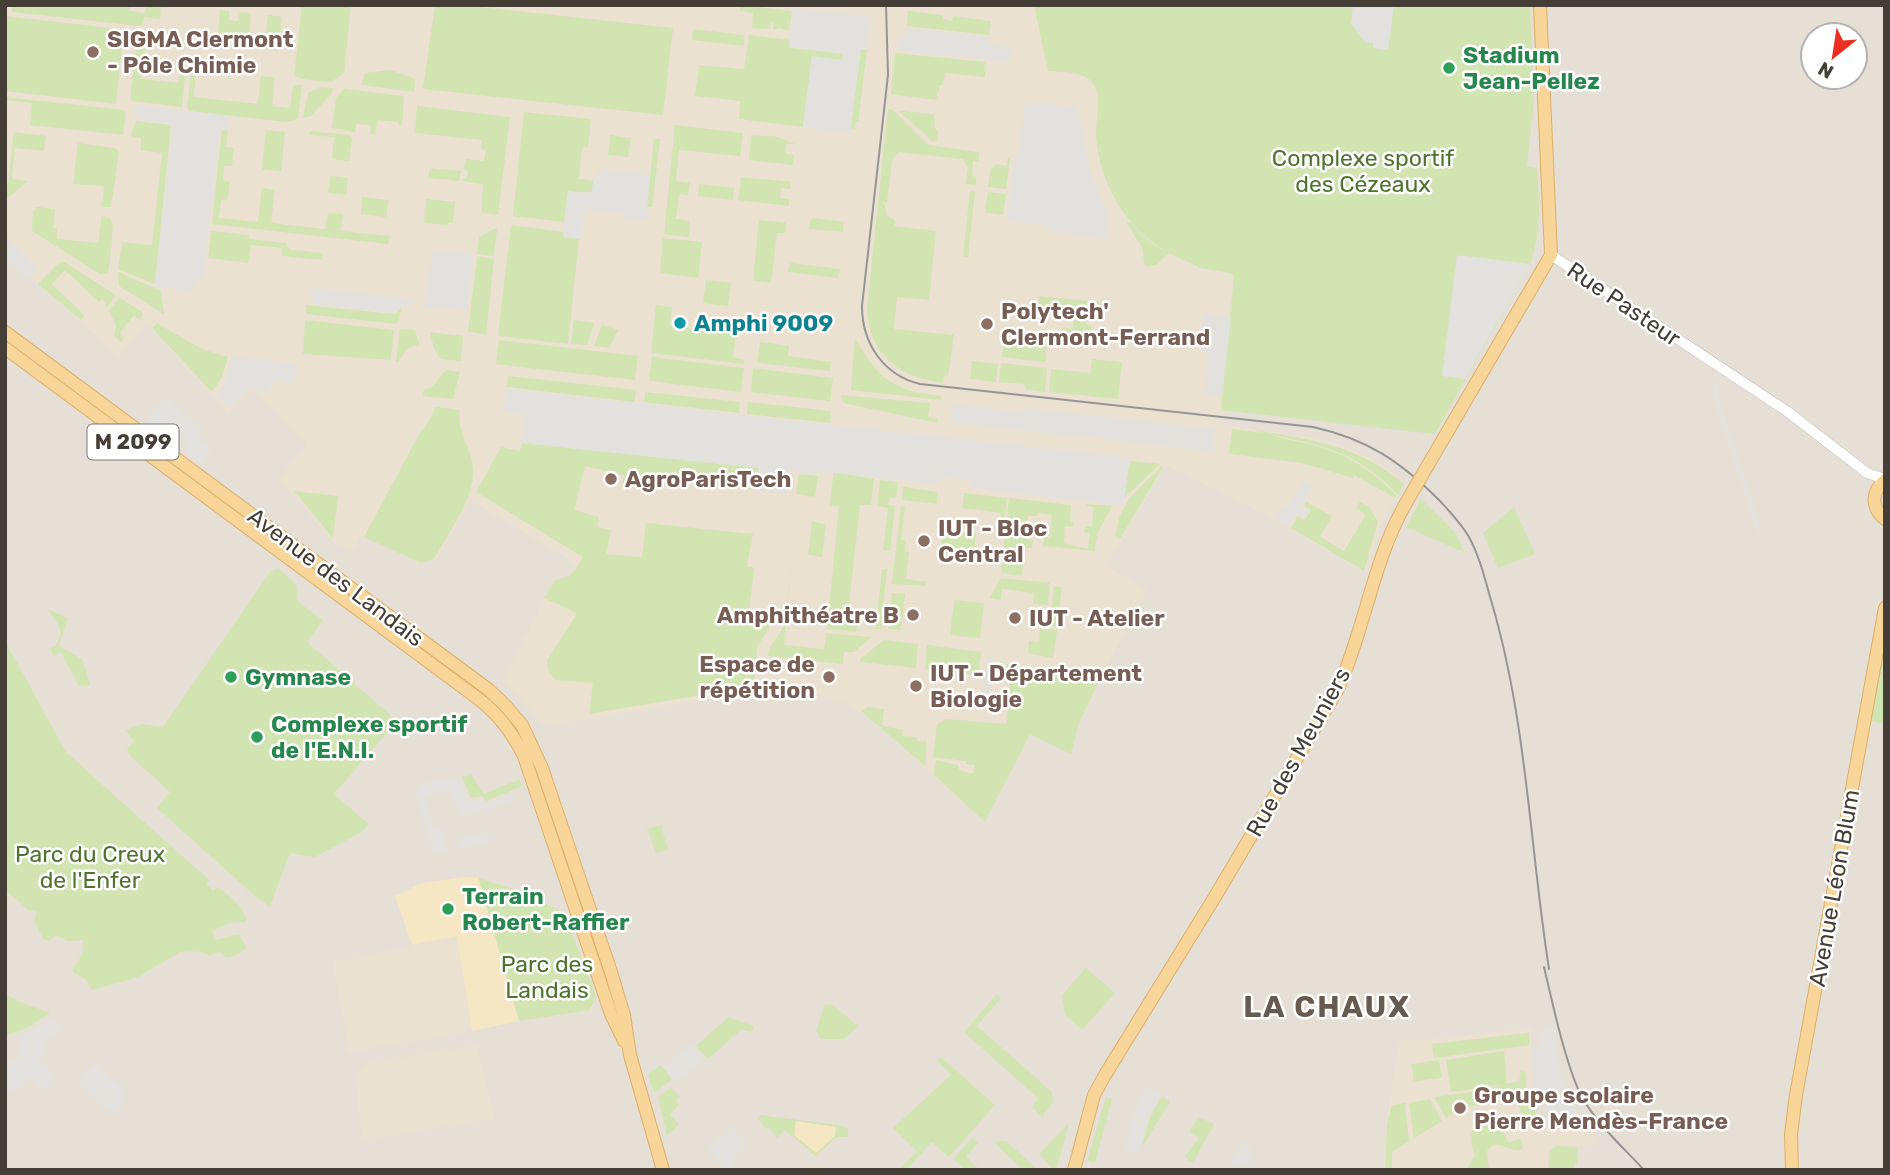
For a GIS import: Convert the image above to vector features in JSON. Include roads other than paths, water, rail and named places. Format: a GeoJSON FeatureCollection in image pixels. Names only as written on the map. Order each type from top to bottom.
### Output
{"type":"FeatureCollection","features":[{"type":"Feature","properties":{"kind":"main road","name":"Rue Pasteur"},"geometry":{"type":"LineString","coordinates":[[1540,5],[1551,255]]}},
{"type":"Feature","properties":{"kind":"main road","name":"Rue des Meuniers"},"geometry":{"type":"LineString","coordinates":[[1074,1170],[1094,1095],[1329,706],[1350,660],[1390,534],[1551,255]]}},
{"type":"Feature","properties":{"kind":"main road","name":"Avenue des Landais"},"geometry":{"type":"LineString","coordinates":[[5,332],[504,704],[522,725],[536,750],[576,888]]}},
{"type":"Feature","properties":{"kind":"main road","name":"Avenue des Landais"},"geometry":{"type":"LineString","coordinates":[[5,348],[491,709],[510,731],[524,756],[576,888]]}},
{"type":"Feature","properties":{"kind":"main road"},"geometry":{"type":"LineString","coordinates":[[1885,480],[1875,492],[1875,507],[1885,519]]}},
{"type":"Feature","properties":{"kind":"main road","name":"Avenue Léon Blum"},"geometry":{"type":"LineString","coordinates":[[1792,1170],[1791,1134],[1796,1095],[1885,608]]}},
{"type":"Feature","properties":{"kind":"main road","name":"M 2099"},"geometry":{"type":"LineString","coordinates":[[576,888],[611,1014],[630,1055],[663,1170]]}},
{"type":"Feature","properties":{"kind":"street","name":"Rue Pasteur"},"geometry":{"type":"LineString","coordinates":[[1551,255],[1788,412],[1867,473],[1885,480]]}},
{"type":"Feature","properties":{"kind":"street","name":"Rue Pasteur"},"geometry":{"type":"LineString","coordinates":[[1867,473],[1875,492]]}},
{"type":"Feature","properties":{"kind":"tram line"},"geometry":{"type":"LineString","coordinates":[[886,5],[888,75],[862,306],[866,333],[877,356],[895,373],[920,384],[1313,427],[1350,438],[1382,453],[1425,486],[1469,537],[1493,607],[1521,741],[1549,969]]}},
{"type":"Feature","properties":{"kind":"tram line"},"geometry":{"type":"LineString","coordinates":[[1544,967],[1563,1045],[1578,1089],[1599,1122],[1644,1170]]}},
{"type":"Feature","properties":{"kind":"place","name":"SIGMA Clermont - Pôle Chimie"},"geometry":{"type":"Point","coordinates":[93,52]}},
{"type":"Feature","properties":{"kind":"place","name":"Stadium Jean-Pellez"},"geometry":{"type":"Point","coordinates":[1449,68]}},
{"type":"Feature","properties":{"kind":"place","name":"Amphi 9009"},"geometry":{"type":"Point","coordinates":[680,323]}},
{"type":"Feature","properties":{"kind":"place","name":"Polytech' Clermont-Ferrand"},"geometry":{"type":"Point","coordinates":[987,324]}},
{"type":"Feature","properties":{"kind":"place","name":"AgroParisTech"},"geometry":{"type":"Point","coordinates":[611,479]}},
{"type":"Feature","properties":{"kind":"place","name":"IUT - Bloc Central"},"geometry":{"type":"Point","coordinates":[924,541]}},
{"type":"Feature","properties":{"kind":"place","name":"Amphithéatre B"},"geometry":{"type":"Point","coordinates":[913,615]}},
{"type":"Feature","properties":{"kind":"place","name":"IUT - Atelier"},"geometry":{"type":"Point","coordinates":[1015,618]}},
{"type":"Feature","properties":{"kind":"place","name":"Gymnase"},"geometry":{"type":"Point","coordinates":[231,677]}},
{"type":"Feature","properties":{"kind":"place","name":"Espace de répétition"},"geometry":{"type":"Point","coordinates":[829,677]}},
{"type":"Feature","properties":{"kind":"place","name":"IUT - Département Biologie"},"geometry":{"type":"Point","coordinates":[916,686]}},
{"type":"Feature","properties":{"kind":"place","name":"Complexe sportif de l'E.N.I."},"geometry":{"type":"Point","coordinates":[257,737]}},
{"type":"Feature","properties":{"kind":"place","name":"Terrain Robert-Raffier"},"geometry":{"type":"Point","coordinates":[448,909]}},
{"type":"Feature","properties":{"kind":"place","name":"Groupe scolaire Pierre Mendès-France"},"geometry":{"type":"Point","coordinates":[1460,1108]}},
{"type":"Feature","properties":{"kind":"district","name":"LA CHAUX"},"geometry":{"type":"Point","coordinates":[1327,1007]}},
{"type":"Feature","properties":{"kind":"park label","name":"Complexe sportif des Cézeaux"},"geometry":{"type":"Point","coordinates":[1363,171]}},
{"type":"Feature","properties":{"kind":"park label","name":"Parc du Creux de l'Enfer"},"geometry":{"type":"Point","coordinates":[90,867]}},
{"type":"Feature","properties":{"kind":"park label","name":"Parc des Landais"},"geometry":{"type":"Point","coordinates":[547,977]}}]}
